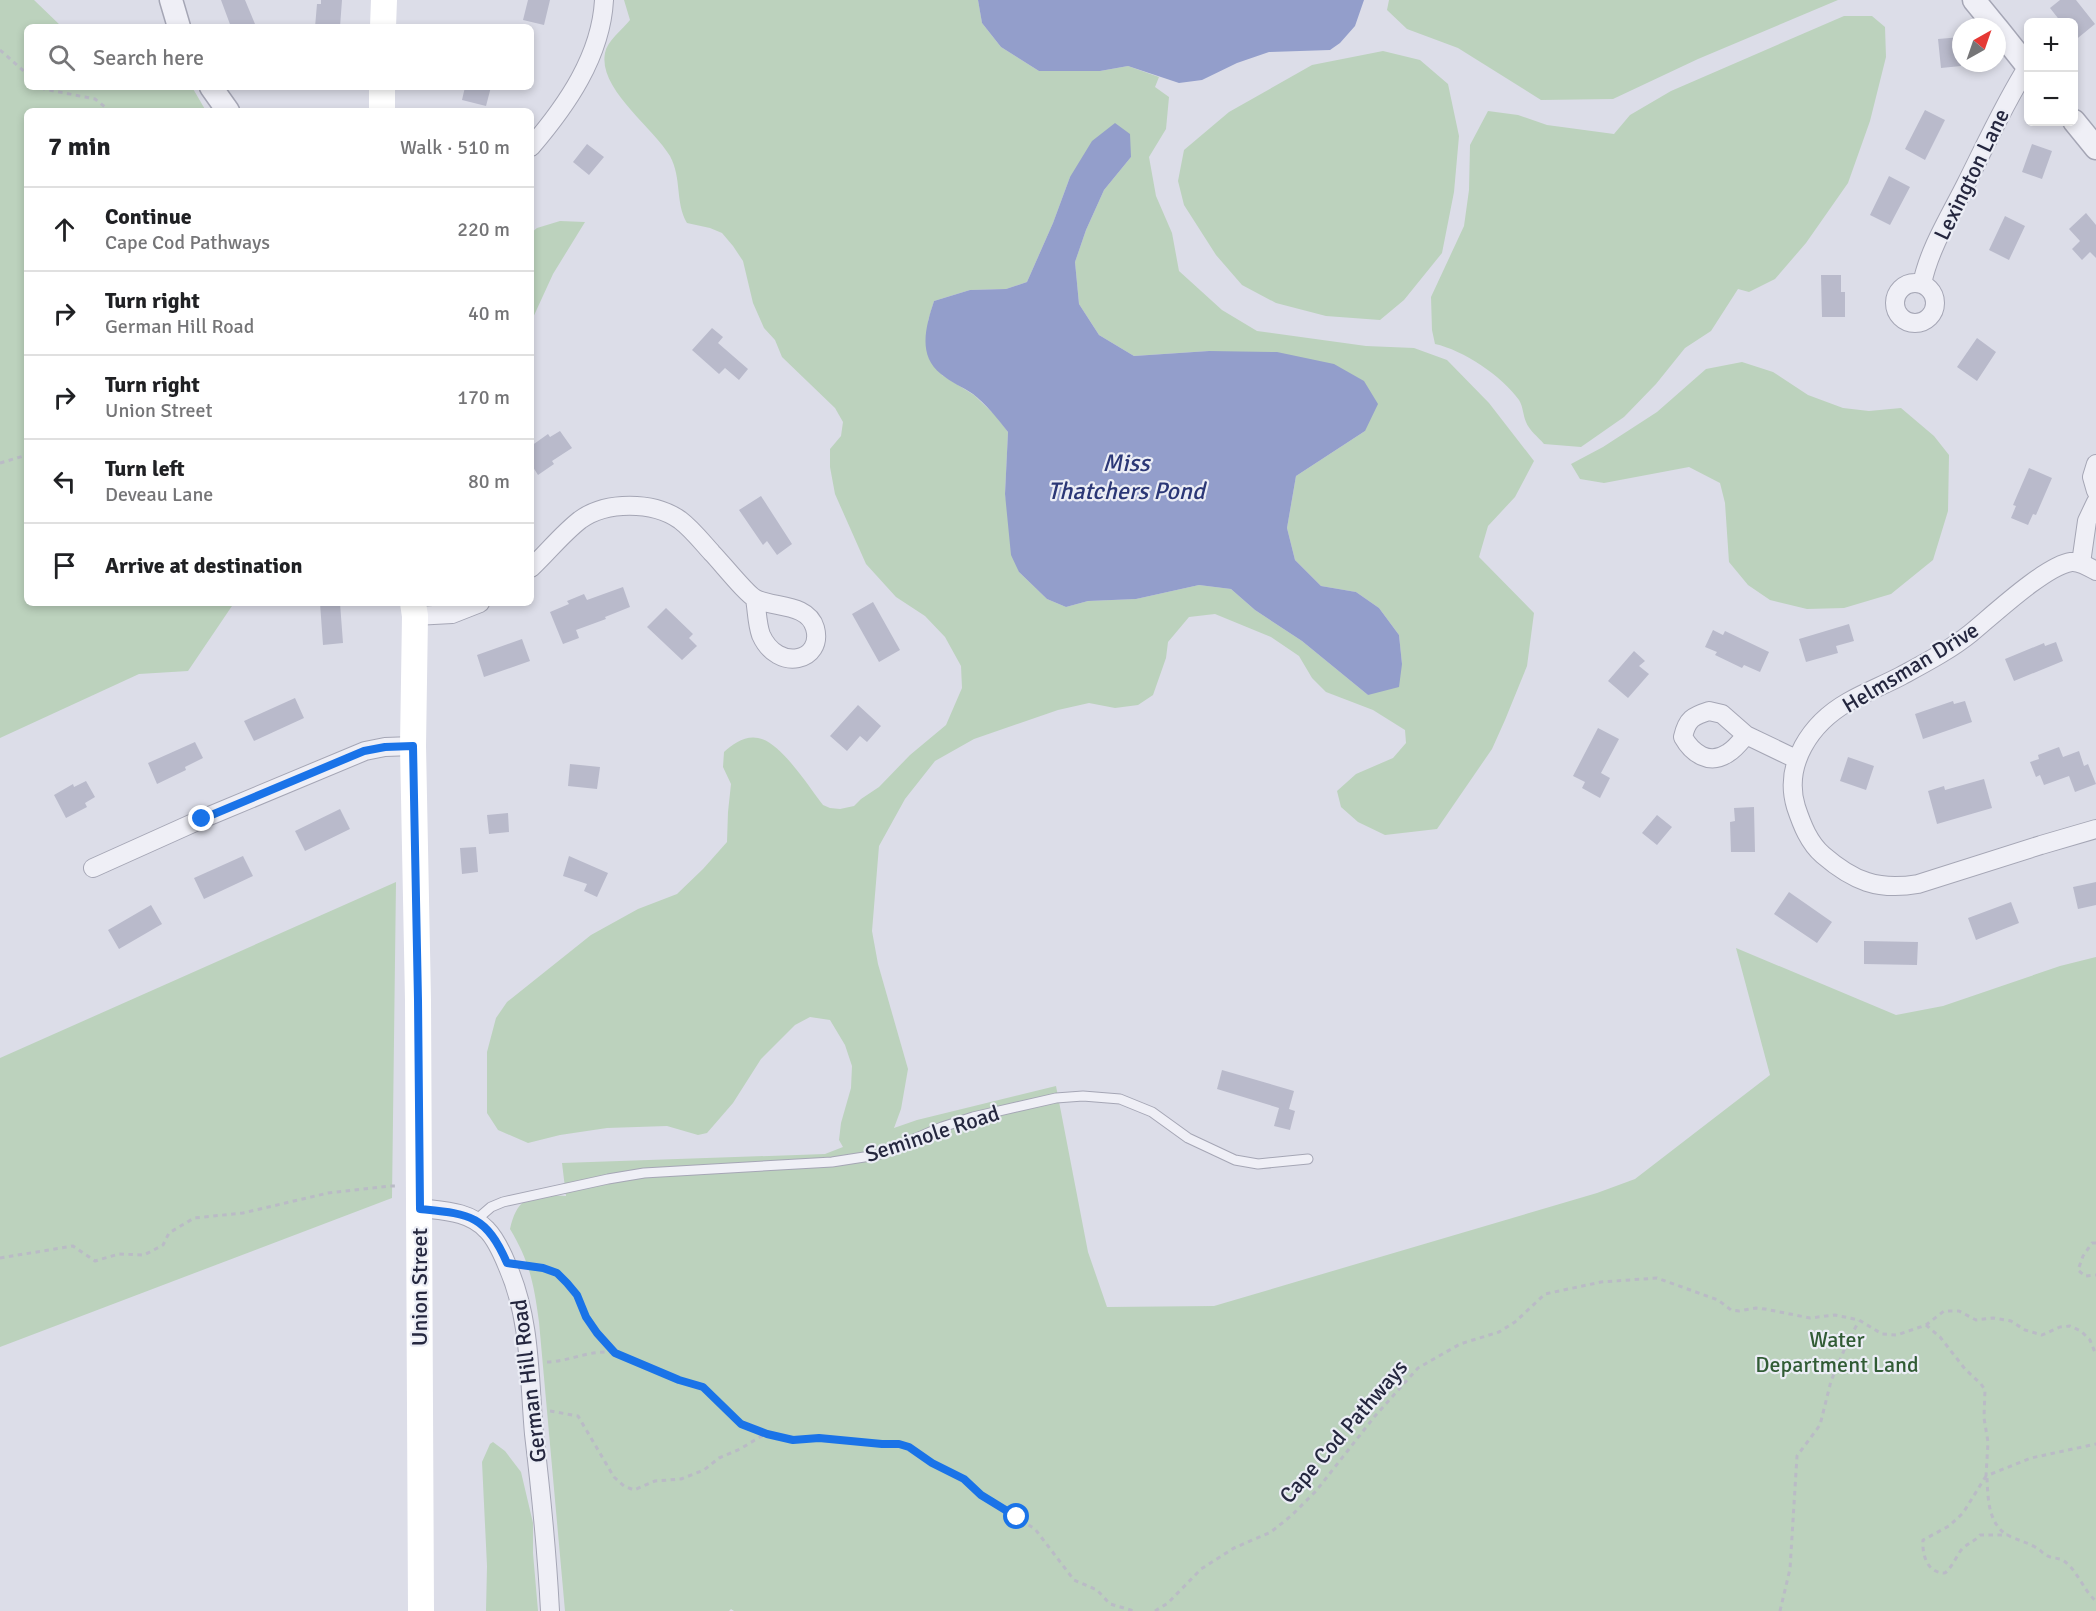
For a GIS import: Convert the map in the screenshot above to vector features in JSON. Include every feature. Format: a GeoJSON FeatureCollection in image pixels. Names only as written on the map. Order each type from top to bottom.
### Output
{"type":"FeatureCollection","features":[{"type":"Feature","properties":{"kind":"main road"},"geometry":{"type":"LineString","coordinates":[[383,24],[384,0]]}},
{"type":"Feature","properties":{"kind":"main road"},"geometry":{"type":"LineString","coordinates":[[382,90],[382,108]]}},
{"type":"Feature","properties":{"kind":"main road","name":"Union Street"},"geometry":{"type":"LineString","coordinates":[[414,610],[413,746],[418,1000],[421,1611]]}},
{"type":"Feature","properties":{"kind":"street"},"geometry":{"type":"LineString","coordinates":[[171,0],[178,24]]}},
{"type":"Feature","properties":{"kind":"street"},"geometry":{"type":"LineString","coordinates":[[534,143],[569,96],[591,60],[603,22],[604,0]]}},
{"type":"Feature","properties":{"kind":"street"},"geometry":{"type":"LineString","coordinates":[[1974,0],[1989,18]]}},
{"type":"Feature","properties":{"kind":"street"},"geometry":{"type":"LineString","coordinates":[[2006,39],[2024,62]]}},
{"type":"Feature","properties":{"kind":"street","name":"Lexington Lane"},"geometry":{"type":"LineString","coordinates":[[1922,284],[1930,257],[1947,220],[2008,98],[2025,72]]}},
{"type":"Feature","properties":{"kind":"street"},"geometry":{"type":"LineString","coordinates":[[213,90],[226,108]]}},
{"type":"Feature","properties":{"kind":"street"},"geometry":{"type":"LineString","coordinates":[[2077,126],[2096,148]]}},
{"type":"Feature","properties":{"kind":"street"},"geometry":{"type":"LineString","coordinates":[[2096,464],[2092,477],[2096,491]]}},
{"type":"Feature","properties":{"kind":"street"},"geometry":{"type":"LineString","coordinates":[[2088,567],[2087,521],[2096,502]]}},
{"type":"Feature","properties":{"kind":"street"},"geometry":{"type":"LineString","coordinates":[[534,565],[564,533],[598,510],[618,506],[660,510],[679,520],[755,599]]}},
{"type":"Feature","properties":{"kind":"street","name":"Helmsman Drive"},"geometry":{"type":"LineString","coordinates":[[2088,567],[2073,562],[2060,565],[2043,574],[1967,636],[1900,676],[1847,702],[1825,719],[1804,744],[1796,759],[1792,784],[1793,798],[1809,838],[1819,852],[1846,874],[1881,887],[1918,885],[2096,829]]}},
{"type":"Feature","properties":{"kind":"street"},"geometry":{"type":"LineString","coordinates":[[414,610],[452,614],[472,606]]}},
{"type":"Feature","properties":{"kind":"street"},"geometry":{"type":"LineString","coordinates":[[1746,735],[1796,759]]}},
{"type":"Feature","properties":{"kind":"street"},"geometry":{"type":"LineString","coordinates":[[93,868],[364,751],[385,747],[413,746]]}},
{"type":"Feature","properties":{"kind":"street"},"geometry":{"type":"LineString","coordinates":[[419,1199],[476,1220]]}},
{"type":"Feature","properties":{"kind":"street","name":"German Hill Road"},"geometry":{"type":"LineString","coordinates":[[476,1220],[489,1231],[507,1263],[523,1310],[530,1360],[550,1611]]}},
{"type":"Feature","properties":{"kind":"lane","name":"Seminole Road"},"geometry":{"type":"LineString","coordinates":[[476,1220],[491,1207],[503,1202],[644,1173],[832,1162],[877,1155],[942,1126],[1021,1105],[1056,1098],[1083,1096],[1120,1099],[1152,1112],[1188,1138],[1235,1160],[1258,1164],[1308,1159]]}},
{"type":"Feature","properties":{"kind":"path"},"geometry":{"type":"LineString","coordinates":[[0,50],[24,71]]}},
{"type":"Feature","properties":{"kind":"path"},"geometry":{"type":"LineString","coordinates":[[49,90],[95,99],[106,108]]}},
{"type":"Feature","properties":{"kind":"path"},"geometry":{"type":"LineString","coordinates":[[0,463],[24,456]]}},
{"type":"Feature","properties":{"kind":"path"},"geometry":{"type":"LineString","coordinates":[[0,1258],[73,1246],[95,1261],[119,1254],[144,1255],[163,1245],[169,1233],[194,1218],[243,1213],[328,1193],[390,1186],[419,1199]]}},
{"type":"Feature","properties":{"kind":"path"},"geometry":{"type":"LineString","coordinates":[[2096,1243],[2092,1243],[2083,1256],[2078,1270],[2085,1276],[2096,1275]]}},
{"type":"Feature","properties":{"kind":"path"},"geometry":{"type":"LineString","coordinates":[[507,1263],[543,1268],[557,1273],[577,1295],[586,1317],[615,1353]]}},
{"type":"Feature","properties":{"kind":"path","name":"Cape Cod Pathways"},"geometry":{"type":"LineString","coordinates":[[1155,1611],[1168,1603],[1201,1569],[1234,1548],[1271,1532],[1292,1515],[1316,1491],[1375,1416],[1418,1368],[1460,1344],[1499,1332],[1515,1322],[1545,1294],[1601,1282],[1657,1278],[1718,1300],[1731,1310],[1756,1308],[1810,1318],[1835,1315],[1859,1320],[1882,1334],[1898,1335],[1926,1325],[1944,1311],[1959,1311],[1976,1320],[1993,1318],[2011,1321],[2025,1330],[2042,1335],[2060,1327],[2070,1326],[2081,1331],[2090,1340],[2096,1355]]}},
{"type":"Feature","properties":{"kind":"path"},"geometry":{"type":"LineString","coordinates":[[1780,1611],[1790,1569],[1797,1456],[1820,1425],[1831,1381],[1859,1320]]}},
{"type":"Feature","properties":{"kind":"path"},"geometry":{"type":"LineString","coordinates":[[1926,1325],[1940,1336],[1965,1369],[1985,1390],[1984,1418],[1988,1442],[1986,1476],[1989,1506],[1995,1523],[2008,1535],[2038,1548],[2048,1557],[2063,1560],[2081,1581],[2088,1594],[2096,1601]]}},
{"type":"Feature","properties":{"kind":"path"},"geometry":{"type":"LineString","coordinates":[[530,1360],[560,1362],[606,1351],[615,1353],[679,1380],[703,1387],[741,1424],[767,1434],[793,1440],[819,1438],[899,1444],[909,1447],[932,1463],[964,1479],[981,1495],[1035,1529],[1074,1580],[1097,1590],[1110,1604],[1134,1611]]}},
{"type":"Feature","properties":{"kind":"path"},"geometry":{"type":"LineString","coordinates":[[533,1409],[578,1416],[614,1477],[624,1486],[634,1490],[655,1481],[681,1479],[704,1470],[719,1458],[767,1434]]}},
{"type":"Feature","properties":{"kind":"path"},"geometry":{"type":"LineString","coordinates":[[2008,1535],[1980,1535],[1974,1542],[1962,1548],[1953,1566],[1945,1573],[1938,1573],[1930,1568],[1922,1548],[1923,1540],[1948,1526],[1963,1513],[1986,1476],[2031,1458],[2096,1444]]}},
{"type":"Feature","properties":{"kind":"path"},"geometry":{"type":"LineString","coordinates":[[1165,1611],[1168,1603]]}},
{"type":"Feature","properties":{"kind":"green space"},"geometry":{"type":"Polygon","coordinates":[[[0,0],[34,0],[59,24],[24,24],[24,90],[194,90],[204,108],[24,108],[24,606],[232,606],[188,671],[139,674],[0,738],[0,0]]]}},
{"type":"Feature","properties":{"kind":"green space","name":"Water Department Land"},"geometry":{"type":"Polygon","coordinates":[[[624,0],[978,0],[982,23],[1001,47],[1039,71],[1100,71],[1128,66],[1159,77],[1155,87],[1169,97],[1166,129],[1149,157],[1156,196],[1172,233],[1179,271],[1222,310],[1257,331],[1366,346],[1414,348],[1447,360],[1489,403],[1534,461],[1515,497],[1488,526],[1479,557],[1534,613],[1527,666],[1492,749],[1437,829],[1385,835],[1358,822],[1341,807],[1337,791],[1356,774],[1393,758],[1406,743],[1405,730],[1373,710],[1326,692],[1312,678],[1299,656],[1271,637],[1215,614],[1189,617],[1168,642],[1166,658],[1153,695],[1138,705],[1115,708],[1089,703],[1058,710],[974,739],[935,761],[905,799],[879,846],[872,931],[878,964],[908,1069],[901,1109],[894,1128],[917,1120],[1056,1086],[1088,1252],[1107,1307],[1214,1306],[1597,1193],[1635,1179],[1770,1075],[1736,948],[1896,1015],[1943,1006],[2060,966],[2096,957],[2096,1611],[734,1611],[731,1609],[729,1611],[565,1611],[539,1322],[527,1263],[510,1229],[513,1217],[523,1203],[536,1196],[566,1196],[562,1163],[825,1154],[843,1147],[839,1140],[841,1123],[851,1088],[852,1066],[845,1045],[830,1020],[810,1017],[795,1025],[761,1059],[733,1103],[707,1133],[698,1135],[667,1126],[607,1128],[560,1135],[528,1143],[498,1130],[487,1113],[487,1052],[496,1018],[507,1002],[591,935],[638,909],[677,894],[727,842],[731,784],[723,767],[724,752],[731,746],[753,737],[767,741],[794,766],[823,805],[840,809],[854,806],[879,787],[910,755],[946,725],[962,688],[961,666],[945,637],[925,616],[896,597],[866,564],[835,494],[830,467],[830,449],[841,436],[843,422],[835,408],[782,357],[775,340],[764,328],[753,303],[743,261],[733,246],[722,233],[687,223],[681,207],[674,164],[670,156],[618,94],[610,80],[605,67],[606,49],[630,20],[624,0]],[[1131,157],[1070,177],[1027,282],[1006,289],[970,290],[934,301],[928,321],[942,375],[974,395],[996,416],[1008,432],[1005,494],[1019,572],[1047,599],[1066,607],[1088,601],[1136,599],[1199,585],[1231,589],[1255,610],[1302,641],[1368,695],[1402,664],[1399,635],[1379,608],[1356,592],[1321,586],[1295,560],[1287,528],[1296,476],[1365,431],[1209,351],[1134,356],[1099,335],[1079,304],[1075,262],[1104,190],[1131,157]]]}},
{"type":"Feature","properties":{"kind":"green space"},"geometry":{"type":"Polygon","coordinates":[[[1389,0],[1838,0],[1698,59],[1613,99],[1541,100],[1458,48],[1407,29],[1387,10],[1389,0]]]}},
{"type":"Feature","properties":{"kind":"green space"},"geometry":{"type":"Polygon","coordinates":[[[1844,16],[1872,16],[1885,27],[1886,57],[1870,121],[1848,183],[1806,243],[1775,279],[1749,292],[1738,289],[1711,331],[1685,348],[1656,384],[1624,417],[1581,447],[1544,444],[1527,425],[1519,400],[1503,382],[1469,358],[1435,344],[1432,330],[1431,297],[1464,226],[1469,190],[1470,145],[1488,111],[1518,115],[1547,125],[1614,134],[1630,115],[1671,91],[1844,16]]]}},
{"type":"Feature","properties":{"kind":"green space"},"geometry":{"type":"Polygon","coordinates":[[[1383,51],[1420,60],[1448,84],[1459,136],[1454,192],[1442,253],[1404,300],[1380,320],[1326,316],[1276,303],[1242,285],[1216,255],[1184,205],[1178,181],[1184,150],[1229,112],[1312,65],[1383,51]]]}},
{"type":"Feature","properties":{"kind":"green space"},"geometry":{"type":"Polygon","coordinates":[[[560,221],[585,222],[553,274],[534,315],[534,230],[560,221]]]}},
{"type":"Feature","properties":{"kind":"green space"},"geometry":{"type":"Polygon","coordinates":[[[1742,362],[1773,372],[1808,395],[1843,408],[1869,411],[1901,408],[1934,436],[1949,455],[1948,511],[1933,560],[1891,594],[1844,608],[1807,609],[1770,600],[1748,585],[1729,562],[1725,503],[1720,483],[1689,467],[1604,483],[1580,479],[1571,464],[1603,447],[1657,412],[1706,369],[1742,362]]]}},
{"type":"Feature","properties":{"kind":"green space"},"geometry":{"type":"Polygon","coordinates":[[[396,882],[392,1198],[0,1347],[0,1058],[396,882]]]}},
{"type":"Feature","properties":{"kind":"green space"},"geometry":{"type":"Polygon","coordinates":[[[493,1442],[505,1451],[521,1472],[533,1523],[538,1611],[486,1611],[487,1566],[482,1462],[493,1442]]]}},
{"type":"Feature","properties":{"kind":"water"},"geometry":{"type":"Polygon","coordinates":[[[978,0],[1364,0],[1355,26],[1340,43],[1330,50],[1269,52],[1237,63],[1202,80],[1179,83],[1128,66],[1100,71],[1039,71],[1001,47],[982,23],[978,0]]]}},
{"type":"Feature","properties":{"kind":"water","name":"Miss Thatchers Pond"},"geometry":{"type":"Polygon","coordinates":[[[1115,123],[1130,134],[1131,157],[1104,190],[1086,230],[1075,262],[1079,304],[1099,335],[1134,356],[1209,351],[1277,352],[1334,364],[1364,381],[1378,404],[1365,431],[1296,476],[1287,528],[1295,560],[1321,586],[1356,592],[1379,608],[1399,635],[1402,664],[1399,687],[1368,695],[1302,641],[1255,610],[1231,589],[1199,585],[1136,599],[1088,601],[1066,607],[1047,599],[1019,572],[1011,555],[1005,494],[1008,432],[978,398],[945,377],[933,366],[926,349],[928,320],[934,301],[970,290],[1006,289],[1027,282],[1070,177],[1092,141],[1115,123]]]}},
{"type":"Feature","properties":{"kind":"building"},"geometry":{"type":"Polygon","coordinates":[[[221,0],[245,0],[255,24],[230,24],[221,0]]]}},
{"type":"Feature","properties":{"kind":"building"},"geometry":{"type":"Polygon","coordinates":[[[321,0],[342,0],[340,24],[315,24],[317,4],[321,4],[321,0]]]}},
{"type":"Feature","properties":{"kind":"building"},"geometry":{"type":"Polygon","coordinates":[[[528,0],[550,0],[544,25],[523,20],[528,0]]]}},
{"type":"Feature","properties":{"kind":"building"},"geometry":{"type":"Polygon","coordinates":[[[2060,0],[2076,0],[2095,24],[2078,38],[2078,18],[2058,18],[2050,8],[2060,0]]]}},
{"type":"Feature","properties":{"kind":"building"},"geometry":{"type":"Polygon","coordinates":[[[1952,38],[1952,67],[1941,68],[1938,39],[1952,38]]]}},
{"type":"Feature","properties":{"kind":"building"},"geometry":{"type":"Polygon","coordinates":[[[464,90],[490,90],[486,106],[462,100],[464,90]]]}},
{"type":"Feature","properties":{"kind":"building"},"geometry":{"type":"Polygon","coordinates":[[[1925,110],[1945,120],[1925,160],[1905,149],[1925,110]]]}},
{"type":"Feature","properties":{"kind":"building"},"geometry":{"type":"Polygon","coordinates":[[[587,144],[604,157],[589,175],[573,162],[587,144]]]}},
{"type":"Feature","properties":{"kind":"building"},"geometry":{"type":"Polygon","coordinates":[[[2032,144],[2052,151],[2042,179],[2022,172],[2032,144]]]}},
{"type":"Feature","properties":{"kind":"building"},"geometry":{"type":"Polygon","coordinates":[[[1889,176],[1910,187],[1890,225],[1870,215],[1889,176]]]}},
{"type":"Feature","properties":{"kind":"building"},"geometry":{"type":"Polygon","coordinates":[[[2086,213],[2096,225],[2096,258],[2090,252],[2082,260],[2072,249],[2080,241],[2069,229],[2086,213]]]}},
{"type":"Feature","properties":{"kind":"building"},"geometry":{"type":"Polygon","coordinates":[[[2005,216],[2025,226],[2009,260],[1989,250],[2005,216]]]}},
{"type":"Feature","properties":{"kind":"building"},"geometry":{"type":"Polygon","coordinates":[[[1821,275],[1841,275],[1841,292],[1845,292],[1845,317],[1822,317],[1821,275]]]}},
{"type":"Feature","properties":{"kind":"building"},"geometry":{"type":"Polygon","coordinates":[[[712,328],[723,337],[718,343],[748,369],[739,380],[725,368],[719,374],[692,350],[712,328]]]}},
{"type":"Feature","properties":{"kind":"building"},"geometry":{"type":"Polygon","coordinates":[[[1977,338],[1996,352],[1977,381],[1957,367],[1977,338]]]}},
{"type":"Feature","properties":{"kind":"building"},"geometry":{"type":"Polygon","coordinates":[[[560,431],[572,448],[552,461],[554,464],[538,475],[534,469],[534,444],[548,434],[550,437],[560,431]]]}},
{"type":"Feature","properties":{"kind":"building"},"geometry":{"type":"Polygon","coordinates":[[[2029,468],[2052,478],[2036,515],[2033,514],[2028,525],[2011,518],[2016,506],[2013,505],[2029,468]]]}},
{"type":"Feature","properties":{"kind":"building"},"geometry":{"type":"Polygon","coordinates":[[[761,496],[792,544],[777,555],[767,541],[763,545],[739,510],[761,496]]]}},
{"type":"Feature","properties":{"kind":"building"},"geometry":{"type":"Polygon","coordinates":[[[623,587],[630,607],[576,630],[579,638],[563,644],[550,612],[569,604],[567,601],[584,594],[587,600],[623,587]]]}},
{"type":"Feature","properties":{"kind":"building"},"geometry":{"type":"Polygon","coordinates":[[[873,602],[900,650],[879,662],[852,614],[873,602]]]}},
{"type":"Feature","properties":{"kind":"building"},"geometry":{"type":"Polygon","coordinates":[[[320,606],[340,606],[343,643],[323,645],[320,606]]]}},
{"type":"Feature","properties":{"kind":"building"},"geometry":{"type":"Polygon","coordinates":[[[666,608],[693,634],[689,638],[697,646],[682,660],[647,627],[666,608]]]}},
{"type":"Feature","properties":{"kind":"building"},"geometry":{"type":"Polygon","coordinates":[[[1849,624],[1854,641],[1836,646],[1838,653],[1806,662],[1799,639],[1849,624]]]}},
{"type":"Feature","properties":{"kind":"building"},"geometry":{"type":"Polygon","coordinates":[[[1713,630],[1723,635],[1725,631],[1769,652],[1760,672],[1744,665],[1742,668],[1715,655],[1717,652],[1705,647],[1713,630]]]}},
{"type":"Feature","properties":{"kind":"building"},"geometry":{"type":"Polygon","coordinates":[[[522,639],[530,661],[484,677],[477,655],[522,639]]]}},
{"type":"Feature","properties":{"kind":"building"},"geometry":{"type":"Polygon","coordinates":[[[2056,642],[2063,661],[2014,681],[2005,659],[2044,643],[2045,646],[2056,642]]]}},
{"type":"Feature","properties":{"kind":"building"},"geometry":{"type":"Polygon","coordinates":[[[1634,651],[1645,661],[1639,666],[1649,674],[1628,698],[1608,681],[1634,651]]]}},
{"type":"Feature","properties":{"kind":"building"},"geometry":{"type":"Polygon","coordinates":[[[295,698],[304,718],[254,741],[244,721],[295,698]]]}},
{"type":"Feature","properties":{"kind":"building"},"geometry":{"type":"Polygon","coordinates":[[[1953,701],[1954,704],[1965,701],[1972,722],[1923,739],[1915,714],[1953,701]]]}},
{"type":"Feature","properties":{"kind":"building"},"geometry":{"type":"Polygon","coordinates":[[[858,705],[881,726],[867,742],[860,736],[847,751],[830,736],[858,705]]]}},
{"type":"Feature","properties":{"kind":"building"},"geometry":{"type":"Polygon","coordinates":[[[1598,728],[1619,739],[1601,773],[1610,778],[1600,798],[1582,788],[1585,782],[1573,776],[1598,728]]]}},
{"type":"Feature","properties":{"kind":"building"},"geometry":{"type":"Polygon","coordinates":[[[195,742],[203,758],[185,767],[186,770],[157,784],[148,763],[195,742]]]}},
{"type":"Feature","properties":{"kind":"building"},"geometry":{"type":"Polygon","coordinates":[[[2059,747],[2063,757],[2079,751],[2084,766],[2088,764],[2096,784],[2075,792],[2069,776],[2044,785],[2040,775],[2036,777],[2030,762],[2039,759],[2038,755],[2059,747]]]}},
{"type":"Feature","properties":{"kind":"building"},"geometry":{"type":"Polygon","coordinates":[[[1848,757],[1874,766],[1866,790],[1840,781],[1848,757]]]}},
{"type":"Feature","properties":{"kind":"building"},"geometry":{"type":"Polygon","coordinates":[[[570,764],[600,767],[597,789],[568,786],[570,764]]]}},
{"type":"Feature","properties":{"kind":"building"},"geometry":{"type":"Polygon","coordinates":[[[1984,779],[1992,808],[1937,824],[1928,791],[1944,786],[1945,790],[1984,779]]]}},
{"type":"Feature","properties":{"kind":"building"},"geometry":{"type":"Polygon","coordinates":[[[86,781],[95,797],[85,803],[87,807],[66,818],[54,795],[73,784],[74,787],[86,781]]]}},
{"type":"Feature","properties":{"kind":"building"},"geometry":{"type":"Polygon","coordinates":[[[1754,807],[1755,852],[1731,852],[1730,822],[1735,821],[1734,808],[1754,807]]]}},
{"type":"Feature","properties":{"kind":"building"},"geometry":{"type":"Polygon","coordinates":[[[340,809],[350,829],[305,851],[295,831],[340,809]]]}},
{"type":"Feature","properties":{"kind":"building"},"geometry":{"type":"Polygon","coordinates":[[[508,813],[509,832],[489,834],[487,815],[508,813]]]}},
{"type":"Feature","properties":{"kind":"building"},"geometry":{"type":"Polygon","coordinates":[[[1657,815],[1672,827],[1657,845],[1642,833],[1657,815]]]}},
{"type":"Feature","properties":{"kind":"building"},"geometry":{"type":"Polygon","coordinates":[[[476,847],[478,872],[462,874],[460,848],[476,847]]]}},
{"type":"Feature","properties":{"kind":"building"},"geometry":{"type":"Polygon","coordinates":[[[243,856],[253,876],[204,899],[194,878],[243,856]]]}},
{"type":"Feature","properties":{"kind":"building"},"geometry":{"type":"Polygon","coordinates":[[[569,856],[608,873],[597,897],[584,891],[587,884],[563,876],[569,856]]]}},
{"type":"Feature","properties":{"kind":"building"},"geometry":{"type":"Polygon","coordinates":[[[2096,882],[2096,905],[2078,909],[2073,887],[2096,882]]]}},
{"type":"Feature","properties":{"kind":"building"},"geometry":{"type":"Polygon","coordinates":[[[1789,892],[1832,922],[1817,943],[1774,914],[1789,892]]]}},
{"type":"Feature","properties":{"kind":"building"},"geometry":{"type":"Polygon","coordinates":[[[2011,902],[2019,923],[1976,940],[1968,918],[2011,902]]]}},
{"type":"Feature","properties":{"kind":"building"},"geometry":{"type":"Polygon","coordinates":[[[151,905],[162,924],[119,949],[108,930],[151,905]]]}},
{"type":"Feature","properties":{"kind":"building"},"geometry":{"type":"Polygon","coordinates":[[[1864,941],[1918,942],[1917,965],[1864,964],[1864,941]]]}},
{"type":"Feature","properties":{"kind":"building"},"geometry":{"type":"Polygon","coordinates":[[[1222,1070],[1294,1091],[1289,1109],[1295,1111],[1290,1130],[1274,1126],[1279,1108],[1217,1089],[1222,1070]]]}},
{"type":"Feature","properties":{"kind":"route"},"geometry":{"type":"LineString","coordinates":[[202,819],[364,751],[385,747],[413,746],[420,1209],[467,1215],[489,1231],[507,1263],[543,1268],[557,1273],[577,1295],[586,1317],[615,1353],[679,1380],[703,1387],[741,1424],[767,1434],[793,1440],[819,1438],[899,1444],[909,1447],[932,1463],[964,1479],[981,1495],[1017,1517]]}}]}
